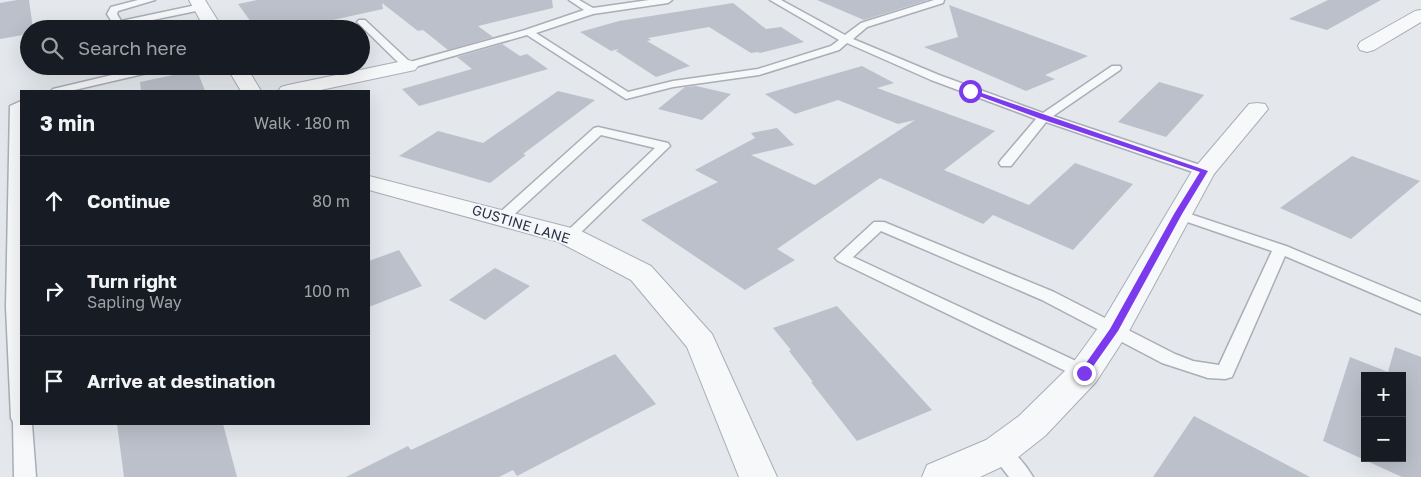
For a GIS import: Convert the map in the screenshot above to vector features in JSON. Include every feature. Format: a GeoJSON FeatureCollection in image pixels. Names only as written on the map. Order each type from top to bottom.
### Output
{"type":"FeatureCollection","features":[{"type":"Feature","properties":{"kind":"street"},"geometry":{"type":"LineString","coordinates":[[199,4],[209,20]]}},
{"type":"Feature","properties":{"kind":"street"},"geometry":{"type":"LineString","coordinates":[[1367,46],[1421,14]]}},
{"type":"Feature","properties":{"kind":"street"},"geometry":{"type":"LineString","coordinates":[[370,74],[408,66]]}},
{"type":"Feature","properties":{"kind":"street"},"geometry":{"type":"LineString","coordinates":[[241,75],[250,90]]}},
{"type":"Feature","properties":{"kind":"street"},"geometry":{"type":"LineString","coordinates":[[293,90],[365,75]]}},
{"type":"Feature","properties":{"kind":"street"},"geometry":{"type":"LineString","coordinates":[[941,477],[999,451],[1032,426],[1084,373],[1113,331],[1204,171],[1257,109]]}},
{"type":"Feature","properties":{"kind":"street","name":"GUSTINE LANE"},"geometry":{"type":"LineString","coordinates":[[370,183],[569,236],[641,273],[701,342],[758,477]]}},
{"type":"Feature","properties":{"kind":"lane"},"geometry":{"type":"LineString","coordinates":[[116,20],[112,14],[114,9],[151,0]]}},
{"type":"Feature","properties":{"kind":"lane"},"geometry":{"type":"LineString","coordinates":[[574,0],[592,11]]}},
{"type":"Feature","properties":{"kind":"lane"},"geometry":{"type":"LineString","coordinates":[[370,30],[408,66],[528,32],[592,11],[668,0]]}},
{"type":"Feature","properties":{"kind":"lane"},"geometry":{"type":"LineString","coordinates":[[774,0],[847,39],[970,91],[1043,118],[1204,171]]}},
{"type":"Feature","properties":{"kind":"lane"},"geometry":{"type":"LineString","coordinates":[[528,32],[626,96],[673,84],[759,72],[835,48],[864,25],[940,1]]}},
{"type":"Feature","properties":{"kind":"lane"},"geometry":{"type":"LineString","coordinates":[[134,20],[199,4]]}},
{"type":"Feature","properties":{"kind":"lane"},"geometry":{"type":"LineString","coordinates":[[1006,163],[1043,118],[1116,68]]}},
{"type":"Feature","properties":{"kind":"lane"},"geometry":{"type":"LineString","coordinates":[[61,90],[126,75]]}},
{"type":"Feature","properties":{"kind":"lane"},"geometry":{"type":"LineString","coordinates":[[20,104],[16,106],[20,386]]}},
{"type":"Feature","properties":{"kind":"lane"},"geometry":{"type":"LineString","coordinates":[[503,217],[598,131],[664,146],[569,236]]}},
{"type":"Feature","properties":{"kind":"lane"},"geometry":{"type":"LineString","coordinates":[[1178,214],[1281,249],[1419,304]]}},
{"type":"Feature","properties":{"kind":"lane"},"geometry":{"type":"LineString","coordinates":[[1084,373],[843,258],[878,225],[1074,308],[1113,331],[1191,367],[1216,373],[1225,372],[1281,249]]}},
{"type":"Feature","properties":{"kind":"lane"},"geometry":{"type":"LineString","coordinates":[[22,425],[25,477]]}},
{"type":"Feature","properties":{"kind":"lane"},"geometry":{"type":"LineString","coordinates":[[999,451],[1022,477]]}},
{"type":"Feature","properties":{"kind":"building"},"geometry":{"type":"Polygon","coordinates":[[[29,0],[32,20],[20,20],[20,36],[0,39],[0,3],[29,0]]]}},
{"type":"Feature","properties":{"kind":"building"},"geometry":{"type":"Polygon","coordinates":[[[257,0],[552,0],[553,8],[478,26],[493,37],[448,50],[423,30],[418,31],[382,3],[383,9],[333,20],[250,20],[238,4],[257,0]]]}},
{"type":"Feature","properties":{"kind":"building"},"geometry":{"type":"Polygon","coordinates":[[[817,0],[928,0],[864,20],[817,0]]]}},
{"type":"Feature","properties":{"kind":"building"},"geometry":{"type":"Polygon","coordinates":[[[1328,0],[1381,0],[1327,30],[1289,19],[1328,0]]]}},
{"type":"Feature","properties":{"kind":"building"},"geometry":{"type":"Polygon","coordinates":[[[733,3],[766,29],[781,27],[804,42],[760,53],[751,53],[709,27],[648,38],[651,40],[647,41],[690,66],[656,77],[616,51],[619,49],[611,51],[580,32],[619,21],[733,3]]]}},
{"type":"Feature","properties":{"kind":"building"},"geometry":{"type":"Polygon","coordinates":[[[949,5],[1088,56],[1045,75],[1055,79],[1026,91],[924,47],[958,37],[949,5]]]}},
{"type":"Feature","properties":{"kind":"building"},"geometry":{"type":"Polygon","coordinates":[[[502,44],[520,56],[527,54],[548,69],[419,106],[402,89],[472,69],[457,57],[502,44]]]}},
{"type":"Feature","properties":{"kind":"building"},"geometry":{"type":"Polygon","coordinates":[[[862,66],[894,83],[877,88],[995,131],[944,170],[1029,205],[1075,163],[1133,184],[1073,250],[993,215],[983,224],[880,178],[777,249],[795,260],[745,290],[641,220],[718,182],[695,170],[755,138],[751,133],[777,128],[794,145],[751,155],[815,185],[915,120],[898,124],[838,100],[795,114],[765,94],[862,66]]]}},
{"type":"Feature","properties":{"kind":"building"},"geometry":{"type":"Polygon","coordinates":[[[173,75],[199,75],[205,90],[141,90],[140,82],[173,75]]]}},
{"type":"Feature","properties":{"kind":"building"},"geometry":{"type":"Polygon","coordinates":[[[1159,82],[1204,95],[1166,137],[1118,122],[1159,82]]]}},
{"type":"Feature","properties":{"kind":"building"},"geometry":{"type":"Polygon","coordinates":[[[696,86],[731,94],[702,120],[658,109],[685,87],[696,86]]]}},
{"type":"Feature","properties":{"kind":"building"},"geometry":{"type":"Polygon","coordinates":[[[558,91],[595,100],[523,154],[526,155],[490,183],[399,156],[438,131],[483,143],[558,91]]]}},
{"type":"Feature","properties":{"kind":"building"},"geometry":{"type":"Polygon","coordinates":[[[1352,156],[1420,181],[1351,239],[1280,208],[1352,156]]]}},
{"type":"Feature","properties":{"kind":"building"},"geometry":{"type":"Polygon","coordinates":[[[399,250],[422,286],[370,307],[370,261],[399,250]]]}},
{"type":"Feature","properties":{"kind":"building"},"geometry":{"type":"Polygon","coordinates":[[[495,268],[530,286],[485,320],[449,300],[495,268]]]}},
{"type":"Feature","properties":{"kind":"building"},"geometry":{"type":"Polygon","coordinates":[[[837,306],[932,410],[857,441],[811,382],[813,382],[789,351],[791,350],[773,328],[837,306]]]}},
{"type":"Feature","properties":{"kind":"building"},"geometry":{"type":"Polygon","coordinates":[[[1395,347],[1421,357],[1421,477],[1402,477],[1369,462],[1406,462],[1406,372],[1388,372],[1395,347]]]}},
{"type":"Feature","properties":{"kind":"building"},"geometry":{"type":"Polygon","coordinates":[[[615,354],[656,404],[517,476],[513,470],[499,477],[346,477],[408,446],[411,450],[615,354]]]}},
{"type":"Feature","properties":{"kind":"building"},"geometry":{"type":"Polygon","coordinates":[[[1350,357],[1388,372],[1361,372],[1361,458],[1323,441],[1350,357]]]}},
{"type":"Feature","properties":{"kind":"building"},"geometry":{"type":"Polygon","coordinates":[[[1194,416],[1310,477],[1153,477],[1194,416]]]}},
{"type":"Feature","properties":{"kind":"building"},"geometry":{"type":"Polygon","coordinates":[[[117,425],[223,425],[237,477],[124,477],[117,425]]]}},
{"type":"Feature","properties":{"kind":"route"},"geometry":{"type":"LineString","coordinates":[[970,91],[1043,118],[1204,171],[1113,331],[1084,373]]}}]}
